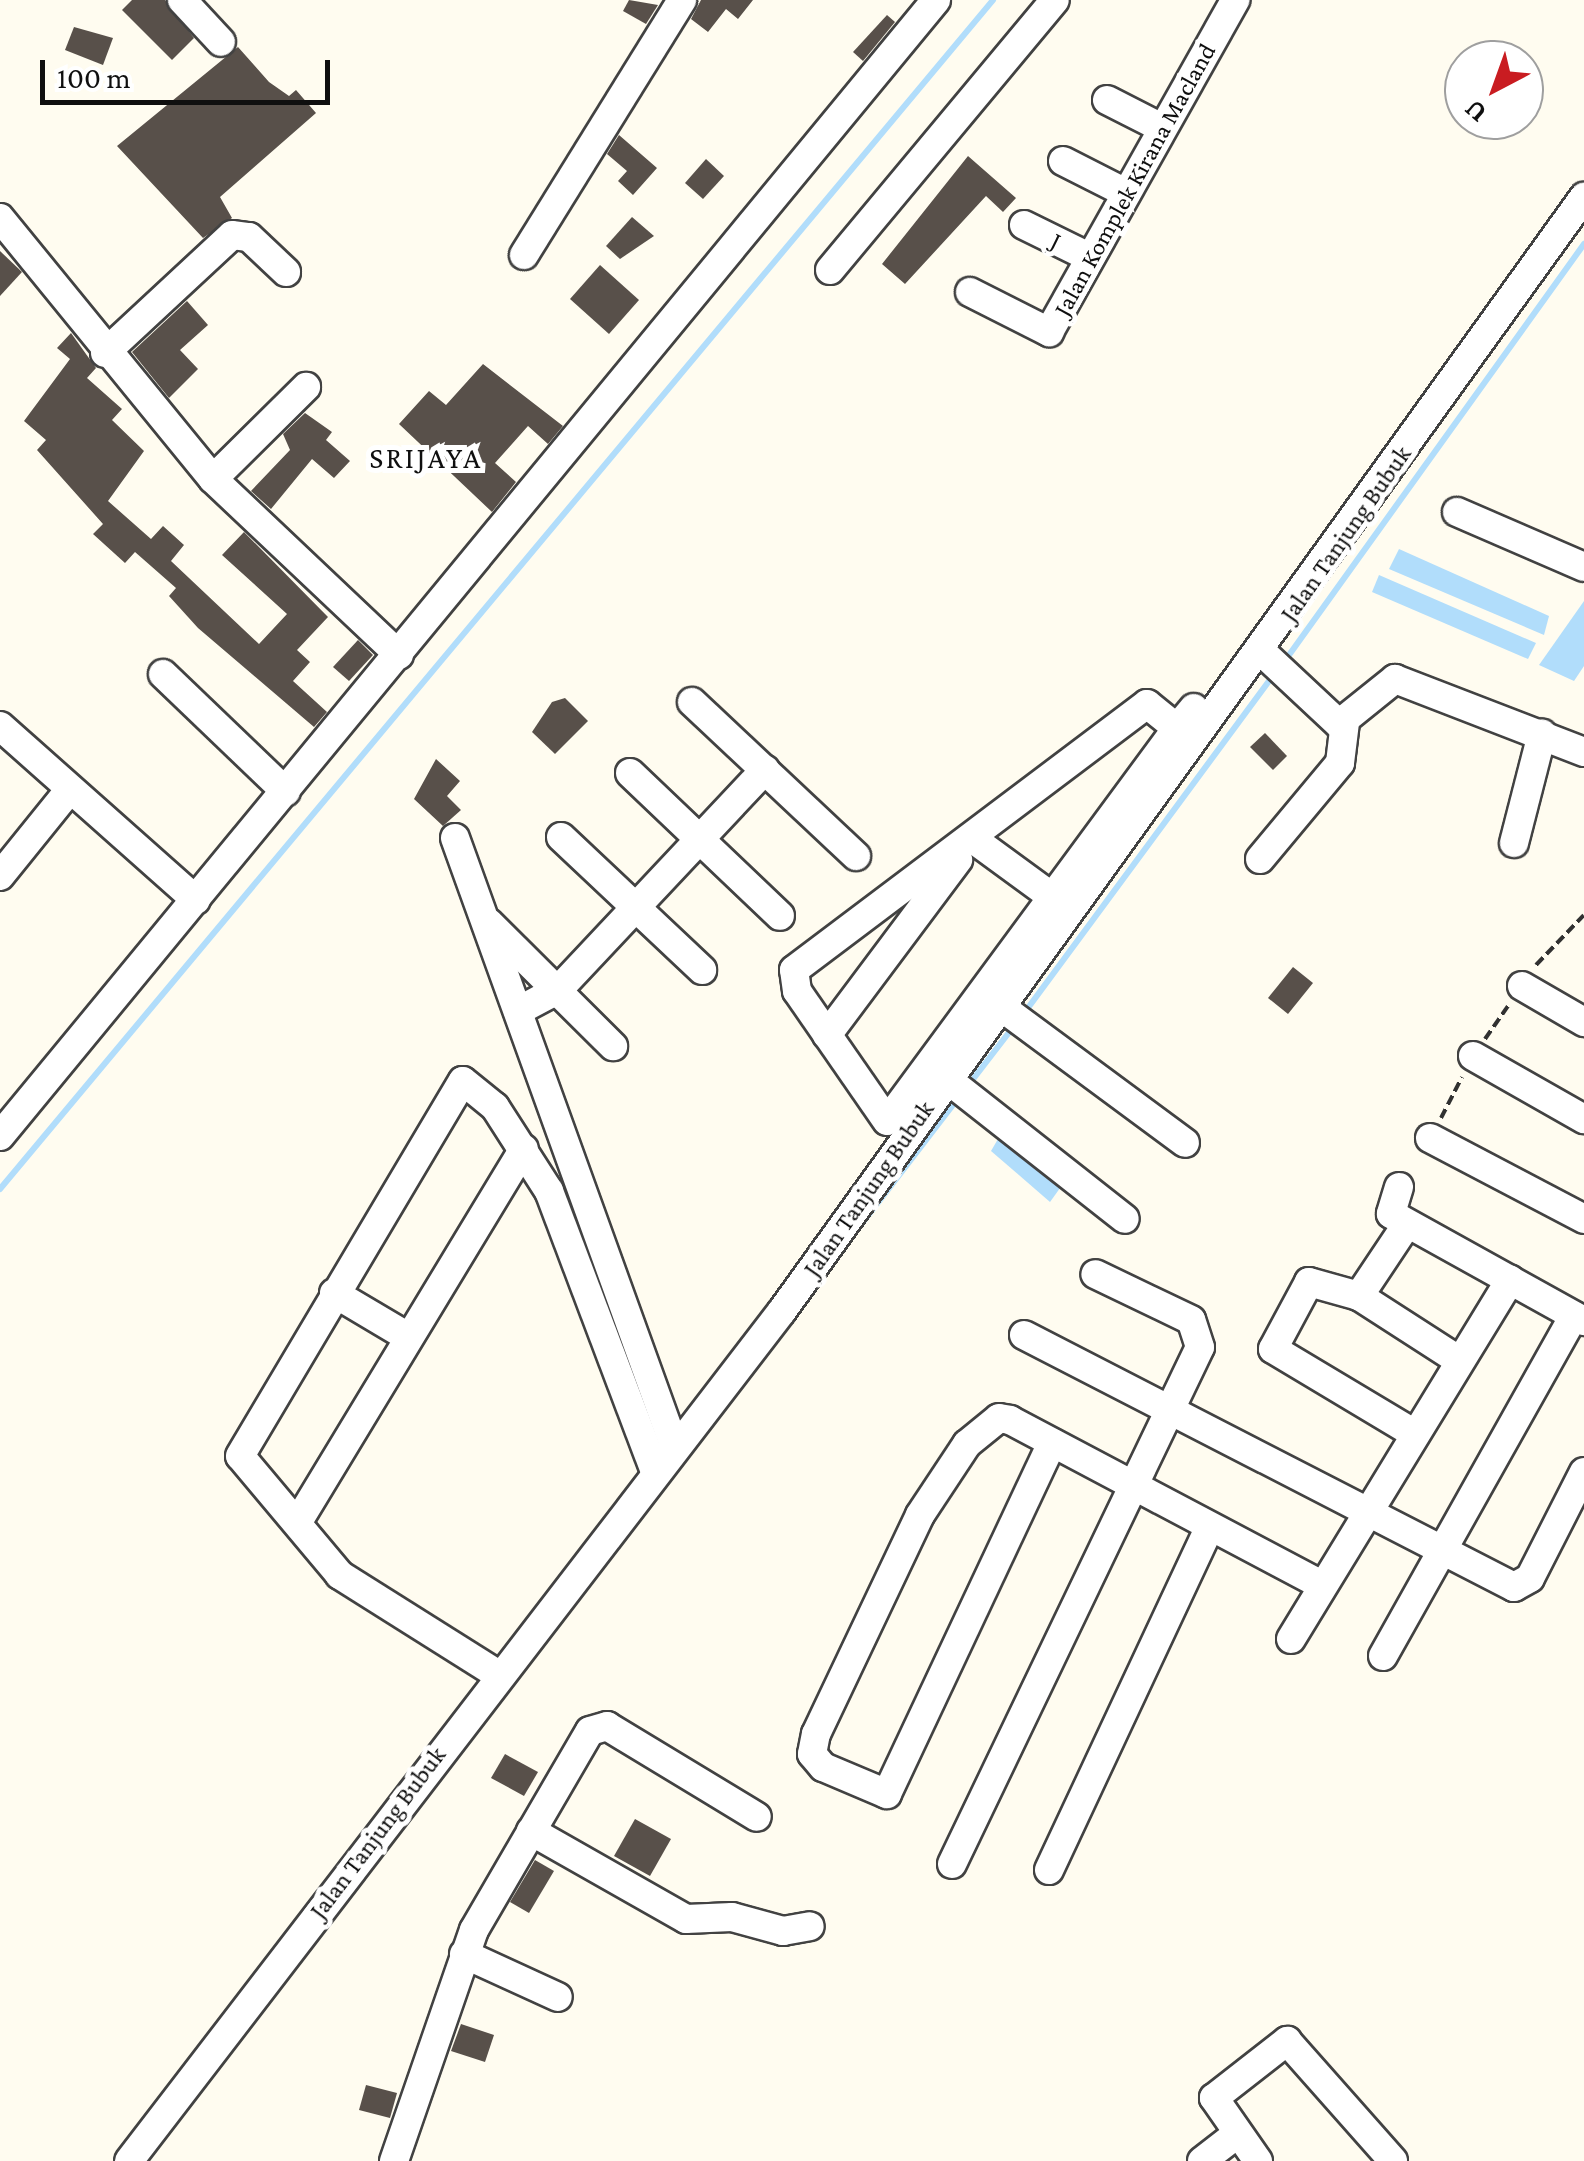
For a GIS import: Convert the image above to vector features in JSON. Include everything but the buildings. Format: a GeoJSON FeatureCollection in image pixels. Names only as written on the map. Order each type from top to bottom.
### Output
{"type":"FeatureCollection","features":[{"type":"Feature","properties":{"kind":"street"},"geometry":{"type":"LineString","coordinates":[[182,0],[220,42]]}},
{"type":"Feature","properties":{"kind":"street"},"geometry":{"type":"LineString","coordinates":[[524,255],[682,0]]}},
{"type":"Feature","properties":{"kind":"street"},"geometry":{"type":"LineString","coordinates":[[0,1136],[936,0]]}},
{"type":"Feature","properties":{"kind":"street"},"geometry":{"type":"LineString","coordinates":[[830,270],[1055,0]]}},
{"type":"Feature","properties":{"kind":"street","name":"Jalan Komplek Kirana Macland"},"geometry":{"type":"LineString","coordinates":[[970,292],[1045,335],[1235,0]]}},
{"type":"Feature","properties":{"kind":"street"},"geometry":{"type":"LineString","coordinates":[[1107,100],[1162,128]]}},
{"type":"Feature","properties":{"kind":"street"},"geometry":{"type":"LineString","coordinates":[[1063,161],[1126,193]]}},
{"type":"Feature","properties":{"kind":"street","name":"Jalan Tanjung Bubuk"},"geometry":{"type":"LineString","coordinates":[[129,2161],[952,1082],[1014,1016],[1054,906],[1191,721],[1277,668],[1584,197]]}},
{"type":"Feature","properties":{"kind":"street"},"geometry":{"type":"LineString","coordinates":[[0,218],[105,354],[213,479],[398,655]]}},
{"type":"Feature","properties":{"kind":"street","name":"J"},"geometry":{"type":"LineString","coordinates":[[1024,225],[1089,257]]}},
{"type":"Feature","properties":{"kind":"street"},"geometry":{"type":"LineString","coordinates":[[105,354],[232,236],[249,237],[286,272]]}},
{"type":"Feature","properties":{"kind":"street"},"geometry":{"type":"LineString","coordinates":[[213,479],[306,387]]}},
{"type":"Feature","properties":{"kind":"street"},"geometry":{"type":"LineString","coordinates":[[1457,512],[1584,567]]}},
{"type":"Feature","properties":{"kind":"street"},"geometry":{"type":"LineString","coordinates":[[1277,668],[1345,724]]}},
{"type":"Feature","properties":{"kind":"street"},"geometry":{"type":"LineString","coordinates":[[163,674],[286,792]]}},
{"type":"Feature","properties":{"kind":"street"},"geometry":{"type":"LineString","coordinates":[[1260,860],[1340,763],[1345,724],[1395,679],[1584,752]]}},
{"type":"Feature","properties":{"kind":"street"},"geometry":{"type":"LineString","coordinates":[[692,702],[856,856]]}},
{"type":"Feature","properties":{"kind":"street"},"geometry":{"type":"LineString","coordinates":[[974,839],[1054,906],[887,1121],[794,984],[799,964],[974,839],[1146,704],[1191,721]]}},
{"type":"Feature","properties":{"kind":"street"},"geometry":{"type":"LineString","coordinates":[[0,726],[67,793],[196,900]]}},
{"type":"Feature","properties":{"kind":"street"},"geometry":{"type":"LineString","coordinates":[[1514,843],[1542,734]]}},
{"type":"Feature","properties":{"kind":"street"},"geometry":{"type":"LineString","coordinates":[[518,1011],[559,989],[765,770]]}},
{"type":"Feature","properties":{"kind":"street"},"geometry":{"type":"LineString","coordinates":[[630,774],[780,916]]}},
{"type":"Feature","properties":{"kind":"street"},"geometry":{"type":"LineString","coordinates":[[0,876],[67,793]]}},
{"type":"Feature","properties":{"kind":"street"},"geometry":{"type":"LineString","coordinates":[[561,837],[702,970]]}},
{"type":"Feature","properties":{"kind":"street"},"geometry":{"type":"LineString","coordinates":[[456,838],[675,1448]]}},
{"type":"Feature","properties":{"kind":"street"},"geometry":{"type":"LineString","coordinates":[[826,1035],[974,839]]}},
{"type":"Feature","properties":{"kind":"street"},"geometry":{"type":"LineString","coordinates":[[484,919],[559,989],[612,1046]]}},
{"type":"Feature","properties":{"kind":"street"},"geometry":{"type":"LineString","coordinates":[[1522,986],[1584,1022]]}},
{"type":"Feature","properties":{"kind":"street"},"geometry":{"type":"LineString","coordinates":[[1014,1016],[1185,1143]]}},
{"type":"Feature","properties":{"kind":"street"},"geometry":{"type":"LineString","coordinates":[[1473,1056],[1584,1119]]}},
{"type":"Feature","properties":{"kind":"street"},"geometry":{"type":"LineString","coordinates":[[497,1674],[356,1588],[299,1520],[249,1478],[240,1456],[462,1080],[480,1089],[550,1191],[655,1472]]}},
{"type":"Feature","properties":{"kind":"street"},"geometry":{"type":"LineString","coordinates":[[952,1082],[1125,1219]]}},
{"type":"Feature","properties":{"kind":"street"},"geometry":{"type":"LineString","coordinates":[[1430,1138],[1584,1219]]}},
{"type":"Feature","properties":{"kind":"street"},"geometry":{"type":"LineString","coordinates":[[299,1520],[524,1149]]}},
{"type":"Feature","properties":{"kind":"street"},"geometry":{"type":"LineString","coordinates":[[1384,1656],[1579,1318],[1407,1224],[1388,1208],[1399,1187]]}},
{"type":"Feature","properties":{"kind":"street"},"geometry":{"type":"LineString","coordinates":[[1360,1296],[1407,1224]]}},
{"type":"Feature","properties":{"kind":"street"},"geometry":{"type":"LineString","coordinates":[[952,1864],[1169,1410],[1200,1330],[1094,1274]]}},
{"type":"Feature","properties":{"kind":"street"},"geometry":{"type":"LineString","coordinates":[[1415,1434],[1273,1348],[1312,1280],[1360,1296],[1460,1361]]}},
{"type":"Feature","properties":{"kind":"street"},"geometry":{"type":"LineString","coordinates":[[1291,1639],[1365,1510],[1510,1280]]}},
{"type":"Feature","properties":{"kind":"street"},"geometry":{"type":"LineString","coordinates":[[334,1293],[408,1337]]}},
{"type":"Feature","properties":{"kind":"street"},"geometry":{"type":"LineString","coordinates":[[1024,1336],[1365,1510],[1522,1585],[1584,1472]]}},
{"type":"Feature","properties":{"kind":"street"},"geometry":{"type":"LineString","coordinates":[[1052,1443],[887,1794],[823,1767],[812,1754],[816,1734],[950,1465],[999,1418],[1052,1443],[1322,1585]]}},
{"type":"Feature","properties":{"kind":"street"},"geometry":{"type":"LineString","coordinates":[[1049,1870],[1210,1527]]}},
{"type":"Feature","properties":{"kind":"street"},"geometry":{"type":"LineString","coordinates":[[394,2161],[464,1954],[531,1831],[597,1725],[756,1817]]}},
{"type":"Feature","properties":{"kind":"street"},"geometry":{"type":"LineString","coordinates":[[531,1831],[686,1919],[732,1917],[783,1931],[810,1926]]}},
{"type":"Feature","properties":{"kind":"street"},"geometry":{"type":"LineString","coordinates":[[464,1954],[558,1997]]}},
{"type":"Feature","properties":{"kind":"street"},"geometry":{"type":"LineString","coordinates":[[1258,2161],[1237,2134],[1216,2095],[1287,2041],[1393,2161]]}},
{"type":"Feature","properties":{"kind":"street"},"geometry":{"type":"LineString","coordinates":[[1202,2161],[1237,2134]]}},
{"type":"Feature","properties":{"kind":"path"},"geometry":{"type":"LineString","coordinates":[[1430,1138],[1473,1056]]}},
{"type":"Feature","properties":{"kind":"water"},"geometry":{"type":"Polygon","coordinates":[[[1399,549],[1549,616],[1544,635],[1389,569],[1399,549]]]}},
{"type":"Feature","properties":{"kind":"water"},"geometry":{"type":"Polygon","coordinates":[[[1379,575],[1536,643],[1528,659],[1372,592],[1379,575]]]}},
{"type":"Feature","properties":{"kind":"water"},"geometry":{"type":"Polygon","coordinates":[[[1584,601],[1584,666],[1574,681],[1539,665],[1584,601]]]}},
{"type":"Feature","properties":{"kind":"water"},"geometry":{"type":"Polygon","coordinates":[[[1005,1127],[1068,1177],[1050,1202],[991,1151],[1005,1127]]]}},
{"type":"Feature","properties":{"kind":"waterway"},"geometry":{"type":"LineString","coordinates":[[0,1189],[993,0]]}},
{"type":"Feature","properties":{"kind":"waterway"},"geometry":{"type":"LineString","coordinates":[[1284,662],[1584,244]]}},
{"type":"Feature","properties":{"kind":"waterway"},"geometry":{"type":"LineString","coordinates":[[1022,1016],[1273,676]]}},
{"type":"Feature","properties":{"kind":"waterway"},"geometry":{"type":"LineString","coordinates":[[967,1087],[1014,1026]]}},
{"type":"Feature","properties":{"kind":"waterway"},"geometry":{"type":"LineString","coordinates":[[860,1226],[959,1097]]}},
{"type":"Feature","properties":{"kind":"district","name":"SRIJAYA"},"geometry":{"type":"Point","coordinates":[426,458]}}]}
